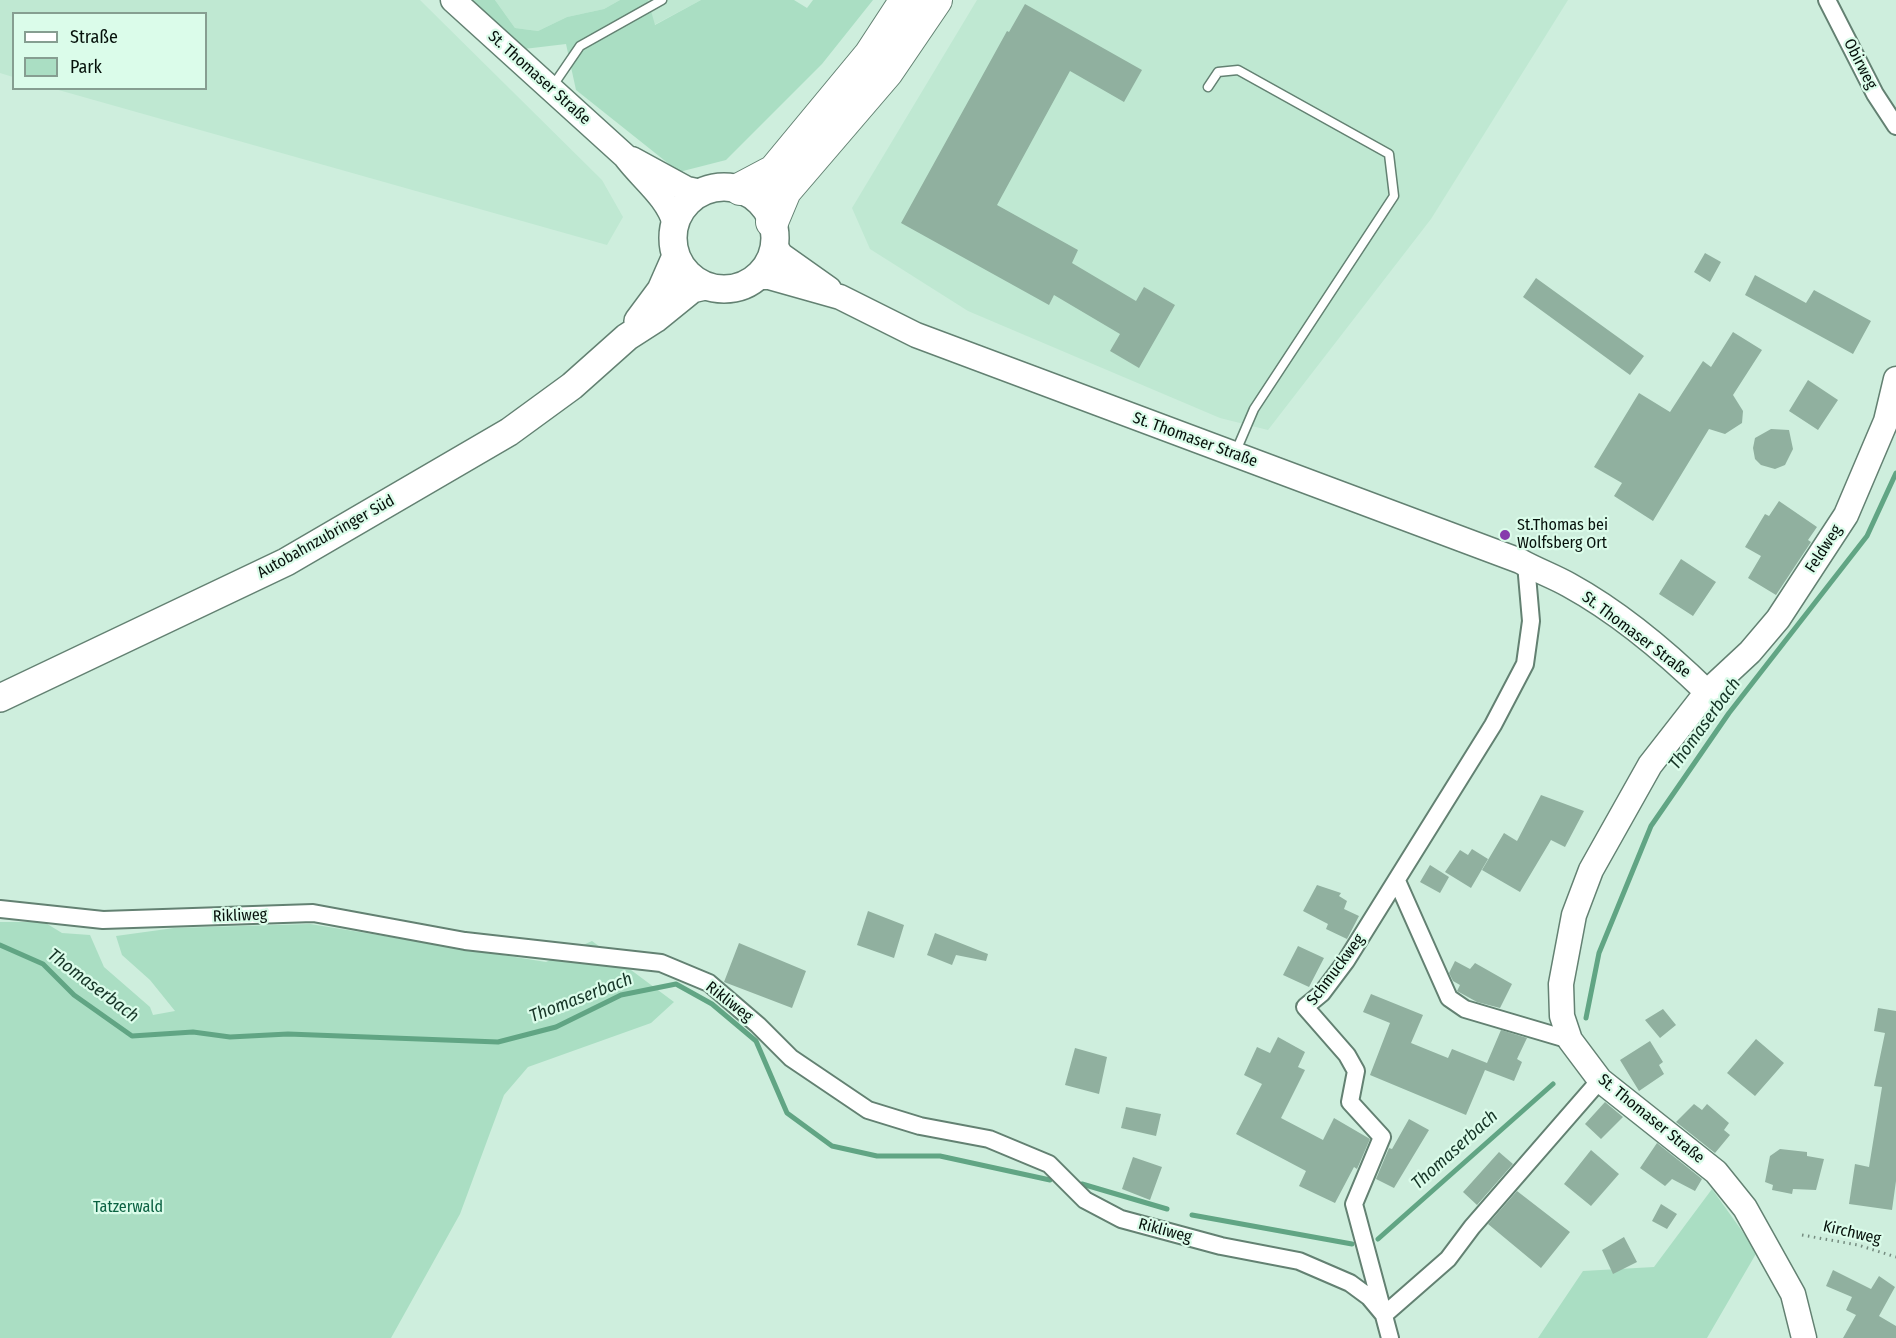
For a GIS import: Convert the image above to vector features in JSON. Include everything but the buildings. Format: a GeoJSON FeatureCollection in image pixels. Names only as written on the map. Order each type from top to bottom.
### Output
{"type":"FeatureCollection","features":[{"type":"Feature","properties":{"kind":"highway"},"geometry":{"type":"LineString","coordinates":[[740,189],[774,171],[870,55],[906,0]]}},
{"type":"Feature","properties":{"kind":"highway"},"geometry":{"type":"LineString","coordinates":[[773,234],[785,191],[887,72],[936,0]]}},
{"type":"Feature","properties":{"kind":"main road","name":"St. Thomaser Straße"},"geometry":{"type":"LineString","coordinates":[[453,0],[625,156],[641,178],[671,208],[675,224]]}},
{"type":"Feature","properties":{"kind":"main road","name":"St. Thomaser Straße"},"geometry":{"type":"LineString","coordinates":[[625,156],[687,189],[701,192]]}},
{"type":"Feature","properties":{"kind":"main road"},"geometry":{"type":"LineString","coordinates":[[720,187],[740,189],[760,202],[773,234],[769,263],[757,277],[738,288],[716,289],[705,286],[693,279],[676,256],[673,240],[675,224],[690,200],[701,192],[720,187]]}},
{"type":"Feature","properties":{"kind":"main road","name":"St. Thomaser Straße"},"geometry":{"type":"LineString","coordinates":[[773,234],[781,255],[840,297],[916,334],[1526,564],[1569,585],[1607,609],[1676,662],[1707,692],[1650,765],[1591,870],[1574,915],[1561,984],[1562,1016],[1570,1040],[1600,1080],[1716,1172],[1745,1208],[1793,1294],[1804,1338]]}},
{"type":"Feature","properties":{"kind":"main road","name":"Autobahnzubringer Süd"},"geometry":{"type":"LineString","coordinates":[[627,337],[661,290],[676,256]]}},
{"type":"Feature","properties":{"kind":"main road","name":"St. Thomaser Straße"},"geometry":{"type":"LineString","coordinates":[[757,277],[769,277],[840,297]]}},
{"type":"Feature","properties":{"kind":"main road","name":"Autobahnzubringer Süd"},"geometry":{"type":"LineString","coordinates":[[0,698],[306,550],[509,432],[572,386],[627,337],[656,320],[692,290],[705,286]]}},
{"type":"Feature","properties":{"kind":"main road","name":"Feldweg"},"geometry":{"type":"LineString","coordinates":[[1707,692],[1750,652],[1778,619],[1846,515],[1886,421],[1896,379]]}},
{"type":"Feature","properties":{"kind":"street","name":"Obirweg"},"geometry":{"type":"LineString","coordinates":[[1827,0],[1875,94],[1896,126]]}},
{"type":"Feature","properties":{"kind":"street","name":"Schmuckweg"},"geometry":{"type":"LineString","coordinates":[[1384,1316],[1354,1204],[1382,1137],[1350,1102],[1356,1071],[1347,1055],[1305,1007],[1322,993],[1346,961],[1493,725],[1525,664],[1531,621],[1526,564]]}},
{"type":"Feature","properties":{"kind":"street"},"geometry":{"type":"LineString","coordinates":[[1397,881],[1449,998],[1465,1009],[1570,1040]]}},
{"type":"Feature","properties":{"kind":"street","name":"Rikliweg"},"geometry":{"type":"LineString","coordinates":[[0,909],[103,920],[313,913],[465,941],[661,963],[709,983],[758,1025],[791,1058],[868,1110],[920,1126],[989,1139],[1049,1164],[1085,1200],[1121,1219],[1221,1246],[1299,1261],[1350,1284],[1370,1297],[1384,1316],[1390,1338]]}},
{"type":"Feature","properties":{"kind":"street"},"geometry":{"type":"LineString","coordinates":[[1384,1316],[1448,1259],[1472,1227],[1600,1080]]}},
{"type":"Feature","properties":{"kind":"lane"},"geometry":{"type":"LineString","coordinates":[[550,89],[580,46],[662,0]]}},
{"type":"Feature","properties":{"kind":"lane"},"geometry":{"type":"LineString","coordinates":[[1208,87],[1218,72],[1238,70],[1389,154],[1394,196],[1254,409],[1234,454]]}},
{"type":"Feature","properties":{"kind":"path","name":"Kirchweg"},"geometry":{"type":"LineString","coordinates":[[1802,1234],[1858,1245],[1896,1257]]}},
{"type":"Feature","properties":{"kind":"shaded area"},"geometry":{"type":"Polygon","coordinates":[[[0,0],[420,0],[602,180],[623,217],[607,245],[59,90],[207,90],[207,12],[12,12],[12,77],[0,73],[0,0]]]}},
{"type":"Feature","properties":{"kind":"shaded area"},"geometry":{"type":"Polygon","coordinates":[[[495,0],[620,0],[604,9],[567,17],[538,31],[515,28],[495,0]]]}},
{"type":"Feature","properties":{"kind":"shaded area"},"geometry":{"type":"Polygon","coordinates":[[[648,0],[701,0],[654,25],[648,0]]]}},
{"type":"Feature","properties":{"kind":"shaded area"},"geometry":{"type":"Polygon","coordinates":[[[977,0],[1568,0],[1431,219],[1268,430],[1220,418],[968,311],[870,249],[852,208],[977,0]]]}},
{"type":"Feature","properties":{"kind":"green space"},"geometry":{"type":"Polygon","coordinates":[[[472,0],[495,0],[515,28],[538,31],[567,17],[604,9],[620,0],[648,0],[655,25],[701,0],[794,0],[807,8],[813,0],[873,0],[822,64],[726,160],[679,172],[576,90],[566,44],[524,49],[472,0]]]}},
{"type":"Feature","properties":{"kind":"green space","name":"Tatzerwald"},"geometry":{"type":"Polygon","coordinates":[[[0,922],[44,922],[62,933],[90,935],[104,967],[150,1007],[153,1015],[175,1011],[150,980],[122,955],[116,936],[174,928],[310,924],[546,962],[592,941],[674,1002],[651,1023],[528,1067],[504,1095],[460,1214],[391,1338],[0,1338],[0,922]]]}},
{"type":"Feature","properties":{"kind":"green space"},"geometry":{"type":"Polygon","coordinates":[[[1712,1189],[1757,1252],[1707,1338],[1538,1338],[1583,1271],[1654,1267],[1712,1189]]]}},
{"type":"Feature","properties":{"kind":"waterway","name":"Thomaserbach"},"geometry":{"type":"LineString","coordinates":[[1586,1018],[1599,953],[1651,826],[1729,713],[1867,536],[1896,473]]}},
{"type":"Feature","properties":{"kind":"waterway","name":"Thomaserbach"},"geometry":{"type":"LineString","coordinates":[[0,945],[43,964],[74,995],[132,1036],[193,1032],[230,1037],[288,1034],[498,1042],[556,1027],[621,995],[676,984],[712,1004],[756,1041],[787,1113],[832,1146],[877,1156],[940,1156],[1050,1180]]}},
{"type":"Feature","properties":{"kind":"waterway","name":"Thomaserbach"},"geometry":{"type":"LineString","coordinates":[[1378,1239],[1553,1084]]}},
{"type":"Feature","properties":{"kind":"waterway","name":"Thomaserbach"},"geometry":{"type":"LineString","coordinates":[[1082,1184],[1167,1209]]}},
{"type":"Feature","properties":{"kind":"waterway","name":"Thomaserbach"},"geometry":{"type":"LineString","coordinates":[[1192,1215],[1352,1244]]}},
{"type":"Feature","properties":{"kind":"place","name":"St.Thomas bei Wolfsberg Ort"},"geometry":{"type":"Point","coordinates":[1505,535]}}]}
